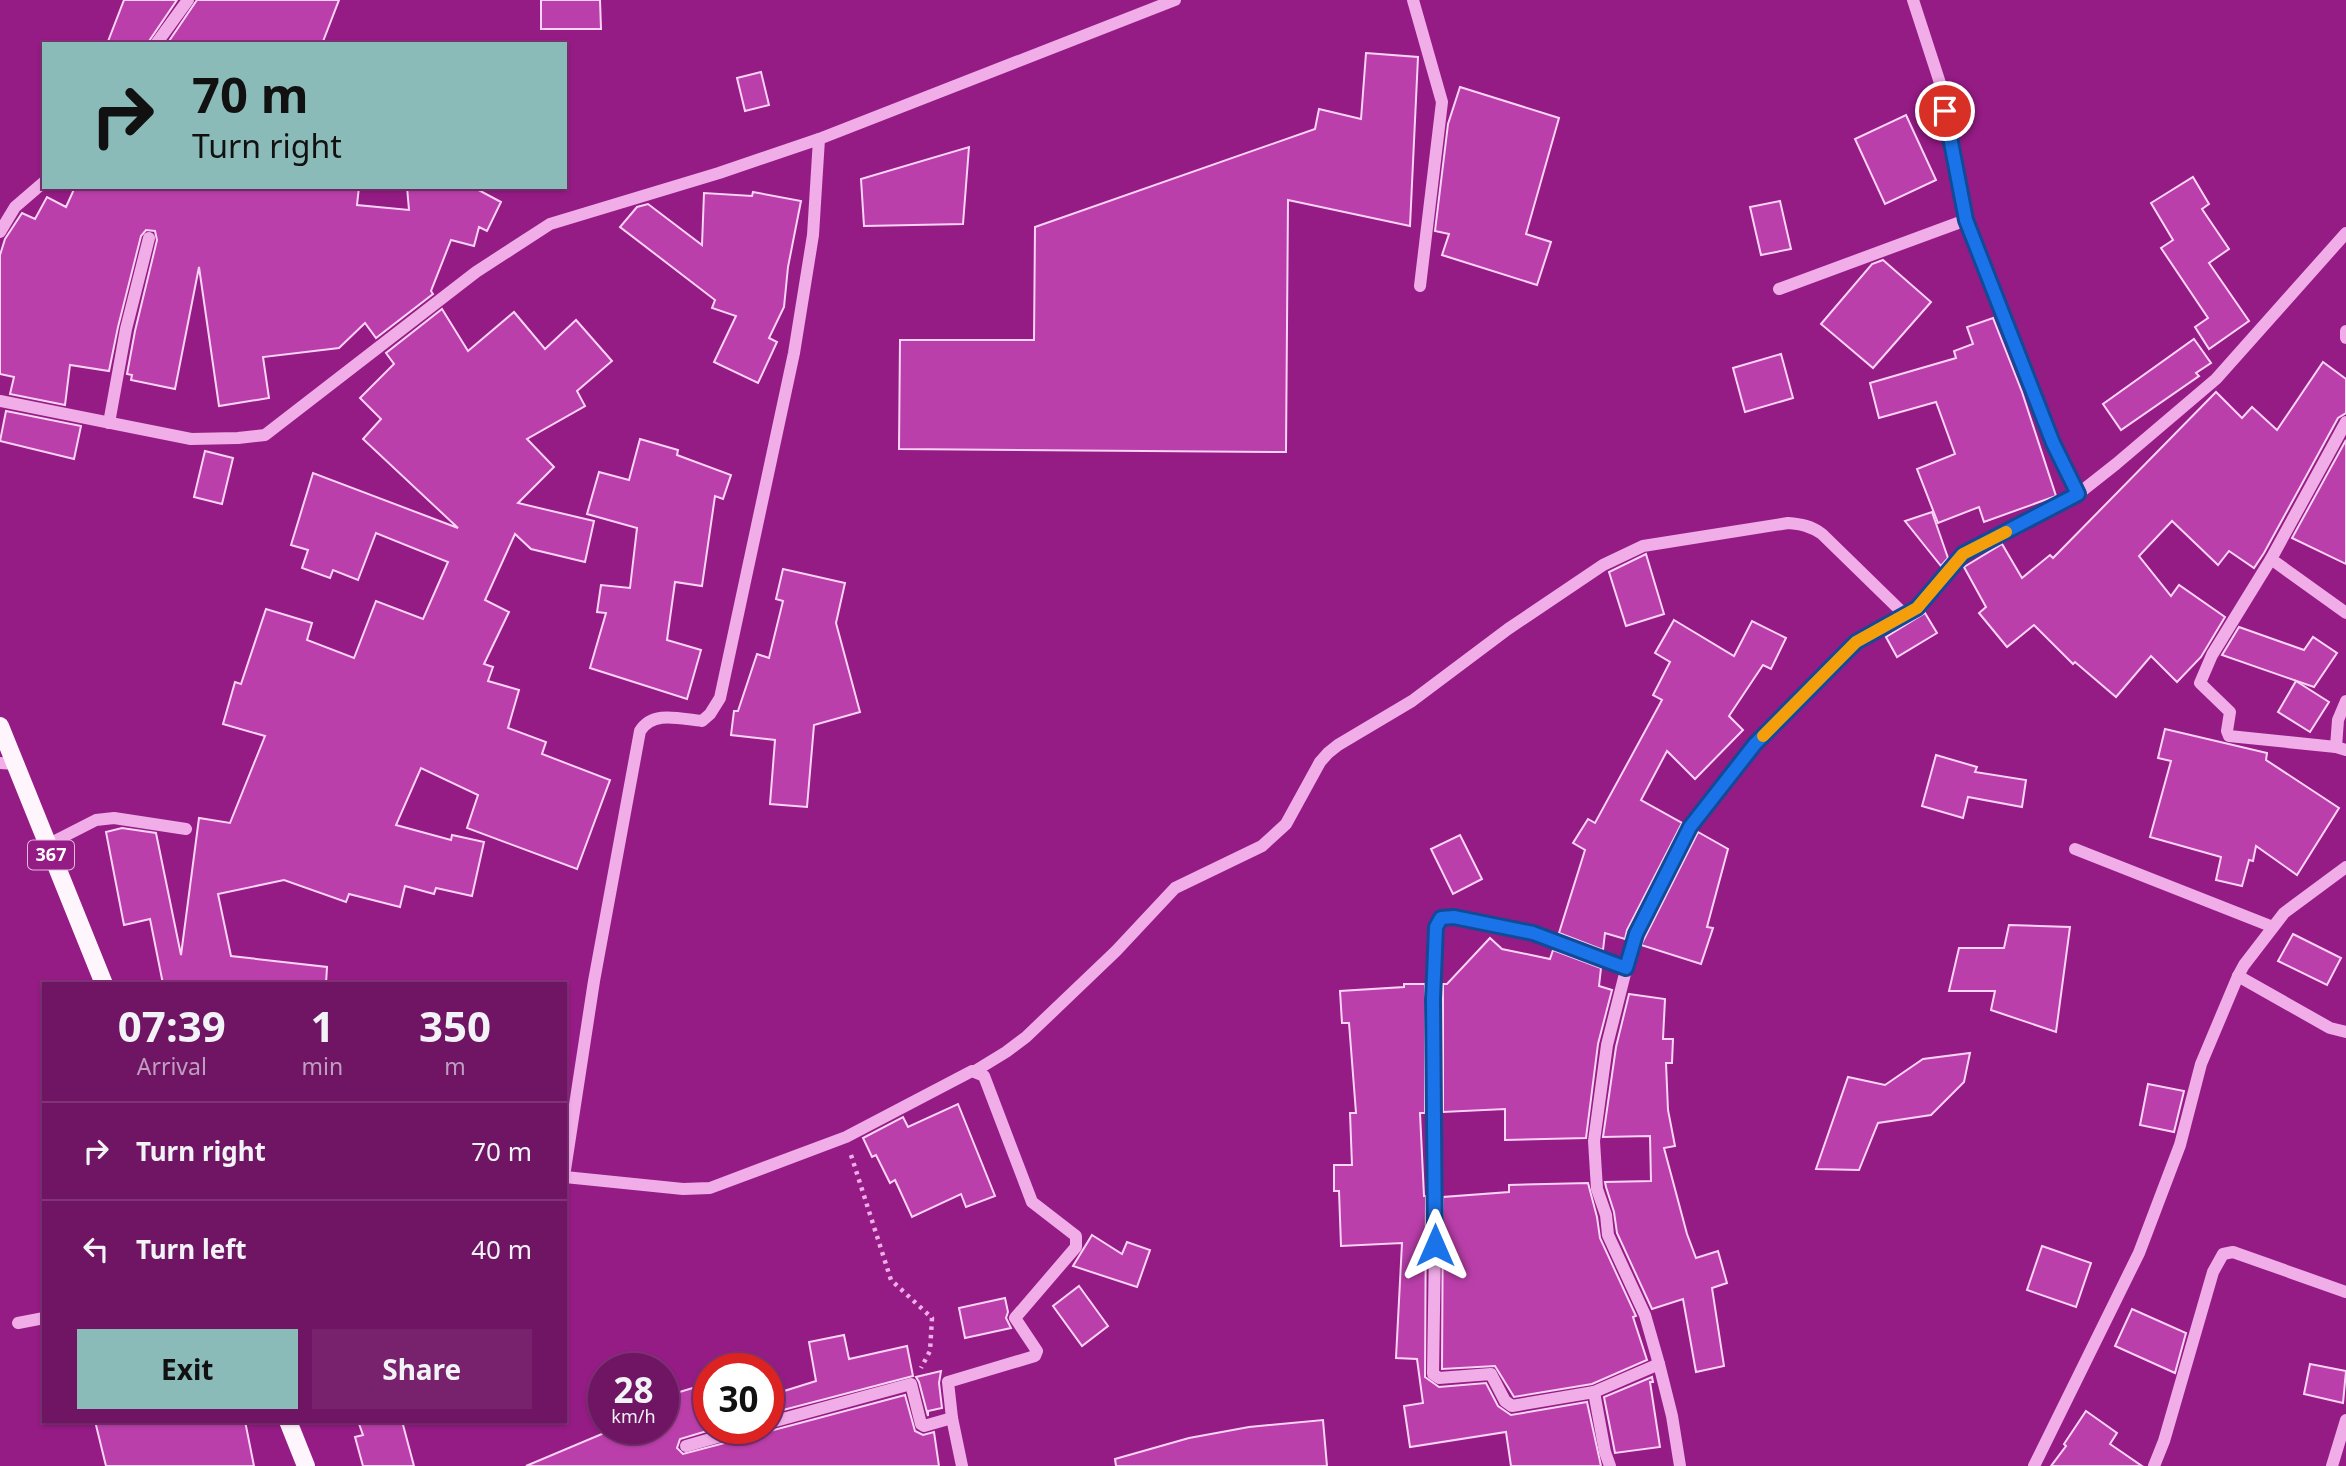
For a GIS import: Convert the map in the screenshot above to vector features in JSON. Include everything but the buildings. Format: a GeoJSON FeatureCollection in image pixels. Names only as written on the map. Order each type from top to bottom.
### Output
{"type":"FeatureCollection","features":[{"type":"Feature","properties":{"kind":"main road","name":"367"},"geometry":{"type":"LineString","coordinates":[[0,726],[7,763],[47,845],[103,982]]}},
{"type":"Feature","properties":{"kind":"main road"},"geometry":{"type":"LineString","coordinates":[[289,1423],[306,1466]]}},
{"type":"Feature","properties":{"kind":"street"},"geometry":{"type":"LineString","coordinates":[[157,42],[188,0]]}},
{"type":"Feature","properties":{"kind":"street"},"geometry":{"type":"LineString","coordinates":[[0,401],[191,439],[265,435],[476,272],[550,224],[719,173],[819,139],[1175,0]]}},
{"type":"Feature","properties":{"kind":"street"},"geometry":{"type":"LineString","coordinates":[[1413,0],[1442,102],[1420,286]]}},
{"type":"Feature","properties":{"kind":"street"},"geometry":{"type":"LineString","coordinates":[[1913,0],[1940,83],[1966,220],[2053,443],[2078,494]]}},
{"type":"Feature","properties":{"kind":"street"},"geometry":{"type":"LineString","coordinates":[[567,1157],[594,981],[640,731],[646,722],[658,718],[702,721],[720,698],[794,353],[813,235],[819,139]]}},
{"type":"Feature","properties":{"kind":"street"},"geometry":{"type":"LineString","coordinates":[[0,232],[15,206],[42,184]]}},
{"type":"Feature","properties":{"kind":"street"},"geometry":{"type":"LineString","coordinates":[[1779,289],[1966,220]]}},
{"type":"Feature","properties":{"kind":"street"},"geometry":{"type":"LineString","coordinates":[[1680,1466],[1672,1416],[1645,1315],[1608,1235],[1606,1215],[1597,1189],[1594,1141],[1607,1045],[1636,934],[1690,827],[1755,744],[1856,642],[1917,608],[1963,554],[2078,494],[2216,379],[2346,233]]}},
{"type":"Feature","properties":{"kind":"street"},"geometry":{"type":"LineString","coordinates":[[109,423],[126,329],[149,238]]}},
{"type":"Feature","properties":{"kind":"street"},"geometry":{"type":"LineString","coordinates":[[2346,331],[2346,338]]}},
{"type":"Feature","properties":{"kind":"street"},"geometry":{"type":"LineString","coordinates":[[2346,422],[2271,559],[2211,655],[2200,683],[2230,712],[2227,731],[2229,736],[2341,749],[2338,720],[2346,701]]}},
{"type":"Feature","properties":{"kind":"street"},"geometry":{"type":"LineString","coordinates":[[567,1177],[683,1189],[710,1188],[846,1137],[975,1071],[1026,1037],[1116,951],[1175,888],[1262,846],[1274,837],[1286,824],[1320,762],[1338,745],[1400,710],[1508,629],[1616,557],[1643,546],[1788,523],[1801,524],[1822,534],[1905,615]]}},
{"type":"Feature","properties":{"kind":"street"},"geometry":{"type":"LineString","coordinates":[[2271,559],[2346,613]]}},
{"type":"Feature","properties":{"kind":"street"},"geometry":{"type":"LineString","coordinates":[[47,845],[96,820],[142,821],[186,829]]}},
{"type":"Feature","properties":{"kind":"street"},"geometry":{"type":"LineString","coordinates":[[2075,849],[2273,927]]}},
{"type":"Feature","properties":{"kind":"street"},"geometry":{"type":"LineString","coordinates":[[2034,1466],[2139,1253],[2180,1145],[2201,1064],[2238,976],[2284,913],[2346,867]]}},
{"type":"Feature","properties":{"kind":"street"},"geometry":{"type":"LineString","coordinates":[[1626,968],[1533,933],[1454,917],[1441,918],[1436,927],[1433,999],[1433,1374],[1440,1378],[1491,1374],[1505,1401],[1512,1406],[1594,1392],[1659,1364]]}},
{"type":"Feature","properties":{"kind":"street"},"geometry":{"type":"LineString","coordinates":[[2238,976],[2330,1028],[2346,1032]]}},
{"type":"Feature","properties":{"kind":"street"},"geometry":{"type":"LineString","coordinates":[[961,1466],[947,1386],[950,1380],[1035,1356],[1037,1351],[1014,1318],[1076,1247],[1078,1241],[1076,1236],[1032,1202],[984,1076],[975,1071]]}},
{"type":"Feature","properties":{"kind":"street"},"geometry":{"type":"LineString","coordinates":[[2154,1466],[2164,1441],[2213,1272],[2223,1254],[2233,1252],[2346,1292]]}},
{"type":"Feature","properties":{"kind":"street"},"geometry":{"type":"LineString","coordinates":[[18,1323],[42,1318]]}},
{"type":"Feature","properties":{"kind":"street"},"geometry":{"type":"LineString","coordinates":[[784,1419],[911,1384],[921,1424],[952,1418]]}},
{"type":"Feature","properties":{"kind":"street"},"geometry":{"type":"LineString","coordinates":[[1594,1392],[1610,1466]]}},
{"type":"Feature","properties":{"kind":"street"},"geometry":{"type":"LineString","coordinates":[[2332,1466],[2346,1420]]}},
{"type":"Feature","properties":{"kind":"street"},"geometry":{"type":"LineString","coordinates":[[686,1446],[693,1444]]}},
{"type":"Feature","properties":{"kind":"path"},"geometry":{"type":"LineString","coordinates":[[846,1137],[891,1280],[932,1318],[930,1351],[911,1384]]}},
{"type":"Feature","properties":{"kind":"slow traffic"},"geometry":{"type":"LineString","coordinates":[[1763,736],[1856,642],[1917,608],[1963,554],[2006,532]]}},
{"type":"Feature","properties":{"kind":"route"},"geometry":{"type":"LineString","coordinates":[[1435,1245],[1433,999],[1436,927],[1441,918],[1454,917],[1533,933],[1626,968],[1636,934],[1690,827],[1755,744],[1856,642],[1917,608],[1963,554],[2078,494],[2053,443],[1966,220],[1945,111]]}}]}
